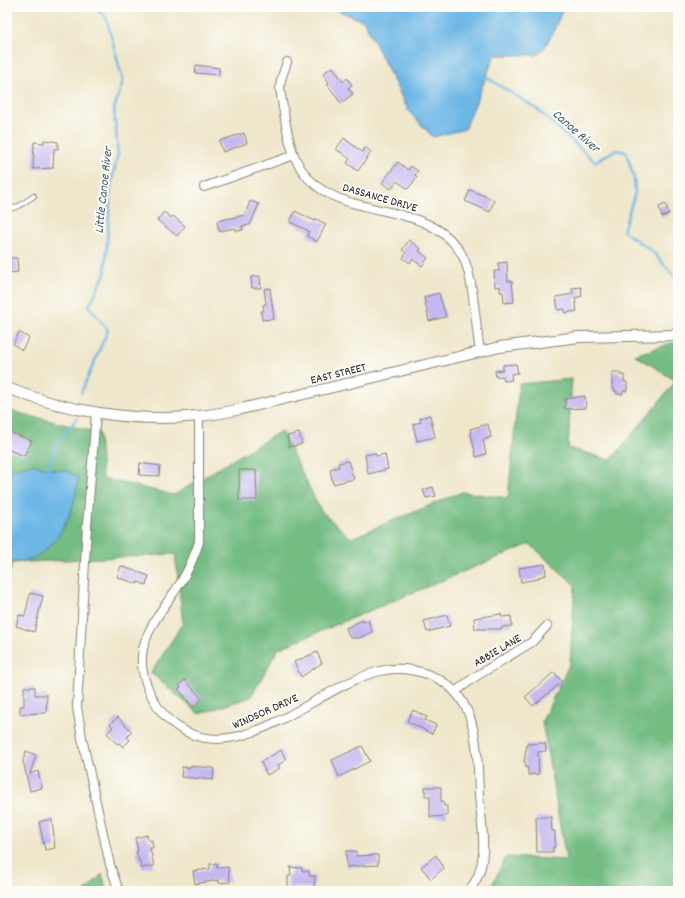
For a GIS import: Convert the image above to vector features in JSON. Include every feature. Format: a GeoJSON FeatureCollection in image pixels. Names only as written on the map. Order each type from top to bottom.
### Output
{"type":"FeatureCollection","features":[{"type":"Feature","properties":{"kind":"street","name":"DASSANCE DRIVE"},"geometry":{"type":"LineString","coordinates":[[287,62],[281,80],[280,90],[294,155],[307,176],[327,192],[348,202],[425,222],[441,231],[452,241],[462,254],[468,268],[480,351]]}},
{"type":"Feature","properties":{"kind":"street"},"geometry":{"type":"LineString","coordinates":[[204,187],[294,155]]}},
{"type":"Feature","properties":{"kind":"street","name":"EAST STREET"},"geometry":{"type":"LineString","coordinates":[[7,388],[43,400],[96,413],[145,418],[199,416],[241,410],[480,351],[535,341],[579,337],[678,335]]}},
{"type":"Feature","properties":{"kind":"street"},"geometry":{"type":"LineString","coordinates":[[96,413],[87,526],[77,707],[82,738],[110,865],[119,891]]}},
{"type":"Feature","properties":{"kind":"street","name":"WINDSOR DRIVE"},"geometry":{"type":"LineString","coordinates":[[199,416],[199,542],[188,570],[150,630],[142,655],[145,676],[152,697],[166,716],[175,725],[195,737],[227,739],[263,727],[348,684],[379,671],[400,668],[418,671],[436,677],[456,692],[463,701],[473,727],[483,838],[480,871],[468,891]]}},
{"type":"Feature","properties":{"kind":"street","name":"ABBIE LANE"},"geometry":{"type":"LineString","coordinates":[[456,692],[475,676],[532,642],[547,626]]}},
{"type":"Feature","properties":{"kind":"lane"},"geometry":{"type":"LineString","coordinates":[[7,210],[19,206],[34,196]]}},
{"type":"Feature","properties":{"kind":"green space"},"geometry":{"type":"Polygon","coordinates":[[[672,343],[678,343],[678,891],[494,891],[491,887],[506,857],[566,860],[542,721],[570,663],[575,585],[530,544],[278,649],[251,697],[199,714],[151,673],[183,623],[175,554],[12,563],[7,586],[7,410],[99,433],[102,478],[174,495],[281,431],[321,511],[351,538],[462,492],[508,498],[519,384],[572,379],[568,448],[611,460],[676,381],[635,355],[672,343]]]}},
{"type":"Feature","properties":{"kind":"green space"},"geometry":{"type":"Polygon","coordinates":[[[102,874],[107,891],[85,891],[102,874]]]}},
{"type":"Feature","properties":{"kind":"water"},"geometry":{"type":"Polygon","coordinates":[[[329,7],[564,7],[543,50],[537,55],[495,55],[465,129],[433,137],[409,112],[364,21],[329,7]]]}},
{"type":"Feature","properties":{"kind":"water"},"geometry":{"type":"Polygon","coordinates":[[[33,464],[44,468],[65,471],[73,474],[78,478],[76,492],[66,522],[58,536],[48,547],[37,556],[23,561],[7,562],[7,475],[11,470],[33,464]]]}},
{"type":"Feature","properties":{"kind":"building"},"geometry":{"type":"Polygon","coordinates":[[[196,65],[219,68],[219,75],[195,73],[196,65]]]}},
{"type":"Feature","properties":{"kind":"building"},"geometry":{"type":"Polygon","coordinates":[[[333,67],[343,82],[347,78],[352,85],[348,88],[353,94],[341,103],[327,84],[329,83],[323,73],[333,67]]]}},
{"type":"Feature","properties":{"kind":"building"},"geometry":{"type":"Polygon","coordinates":[[[244,133],[247,143],[223,152],[219,141],[244,133]]]}},
{"type":"Feature","properties":{"kind":"building"},"geometry":{"type":"Polygon","coordinates":[[[344,138],[362,152],[365,147],[371,152],[358,171],[347,163],[350,159],[336,149],[344,138]]]}},
{"type":"Feature","properties":{"kind":"building"},"geometry":{"type":"Polygon","coordinates":[[[44,140],[58,142],[58,149],[54,149],[53,168],[33,169],[34,142],[44,143],[44,140]]]}},
{"type":"Feature","properties":{"kind":"building"},"geometry":{"type":"Polygon","coordinates":[[[398,162],[408,170],[411,166],[418,171],[415,175],[417,177],[408,189],[397,181],[391,189],[382,183],[398,162]]]}},
{"type":"Feature","properties":{"kind":"building"},"geometry":{"type":"Polygon","coordinates":[[[470,190],[494,200],[490,212],[465,201],[470,190]]]}},
{"type":"Feature","properties":{"kind":"building"},"geometry":{"type":"Polygon","coordinates":[[[250,201],[259,204],[250,225],[242,226],[243,230],[236,231],[236,228],[219,231],[217,221],[245,215],[250,201]]]}},
{"type":"Feature","properties":{"kind":"building"},"geometry":{"type":"Polygon","coordinates":[[[666,204],[669,214],[662,217],[659,207],[666,204]]]}},
{"type":"Feature","properties":{"kind":"building"},"geometry":{"type":"Polygon","coordinates":[[[295,211],[315,221],[316,219],[326,224],[317,242],[307,236],[309,231],[290,222],[295,211]]]}},
{"type":"Feature","properties":{"kind":"building"},"geometry":{"type":"Polygon","coordinates":[[[164,212],[171,218],[173,216],[185,226],[177,236],[157,220],[164,212]]]}},
{"type":"Feature","properties":{"kind":"building"},"geometry":{"type":"Polygon","coordinates":[[[409,240],[421,249],[419,251],[428,258],[422,266],[412,259],[410,263],[403,258],[406,253],[402,250],[409,240]]]}},
{"type":"Feature","properties":{"kind":"building"},"geometry":{"type":"Polygon","coordinates":[[[7,258],[17,258],[18,272],[7,273],[7,258]]]}},
{"type":"Feature","properties":{"kind":"building"},"geometry":{"type":"Polygon","coordinates":[[[507,262],[508,281],[512,281],[514,302],[504,303],[503,292],[500,292],[500,286],[495,287],[494,271],[499,271],[498,263],[507,262]]]}},
{"type":"Feature","properties":{"kind":"building"},"geometry":{"type":"Polygon","coordinates":[[[260,276],[261,288],[252,288],[251,277],[260,276]]]}},
{"type":"Feature","properties":{"kind":"building"},"geometry":{"type":"Polygon","coordinates":[[[581,287],[582,296],[575,298],[577,311],[565,313],[565,309],[558,310],[556,297],[573,294],[572,288],[581,287]]]}},
{"type":"Feature","properties":{"kind":"building"},"geometry":{"type":"Polygon","coordinates":[[[270,288],[274,319],[262,320],[261,311],[264,311],[263,305],[266,304],[264,289],[270,288]]]}},
{"type":"Feature","properties":{"kind":"building"},"geometry":{"type":"Polygon","coordinates":[[[439,293],[446,317],[429,321],[424,297],[439,293]]]}},
{"type":"Feature","properties":{"kind":"building"},"geometry":{"type":"Polygon","coordinates":[[[19,332],[29,338],[22,350],[13,344],[19,332]]]}},
{"type":"Feature","properties":{"kind":"building"},"geometry":{"type":"Polygon","coordinates":[[[516,364],[518,373],[511,374],[512,380],[504,381],[503,376],[496,377],[495,371],[503,370],[503,365],[516,364]]]}},
{"type":"Feature","properties":{"kind":"building"},"geometry":{"type":"Polygon","coordinates":[[[612,372],[620,372],[620,375],[624,375],[624,382],[627,382],[627,391],[623,391],[623,394],[617,394],[617,391],[614,391],[614,388],[612,388],[612,372]]]}},
{"type":"Feature","properties":{"kind":"building"},"geometry":{"type":"Polygon","coordinates":[[[585,396],[586,408],[565,409],[565,399],[585,396]]]}},
{"type":"Feature","properties":{"kind":"building"},"geometry":{"type":"Polygon","coordinates":[[[430,415],[435,437],[417,441],[413,424],[421,422],[420,418],[430,415]]]}},
{"type":"Feature","properties":{"kind":"building"},"geometry":{"type":"Polygon","coordinates":[[[488,424],[491,437],[483,440],[486,454],[476,457],[470,429],[488,424]]]}},
{"type":"Feature","properties":{"kind":"building"},"geometry":{"type":"Polygon","coordinates":[[[7,431],[32,441],[24,456],[7,449],[7,431]]]}},
{"type":"Feature","properties":{"kind":"building"},"geometry":{"type":"Polygon","coordinates":[[[299,433],[302,444],[289,447],[287,436],[299,433]]]}},
{"type":"Feature","properties":{"kind":"building"},"geometry":{"type":"Polygon","coordinates":[[[375,453],[376,456],[385,454],[388,469],[368,474],[365,455],[375,453]]]}},
{"type":"Feature","properties":{"kind":"building"},"geometry":{"type":"Polygon","coordinates":[[[348,461],[354,479],[333,484],[330,469],[339,467],[338,463],[348,461]]]}},
{"type":"Feature","properties":{"kind":"building"},"geometry":{"type":"Polygon","coordinates":[[[140,463],[160,466],[159,476],[139,475],[140,463]]]}},
{"type":"Feature","properties":{"kind":"building"},"geometry":{"type":"Polygon","coordinates":[[[239,470],[256,470],[257,500],[239,500],[239,470]]]}},
{"type":"Feature","properties":{"kind":"building"},"geometry":{"type":"Polygon","coordinates":[[[433,487],[436,496],[426,498],[423,490],[433,487]]]}},
{"type":"Feature","properties":{"kind":"building"},"geometry":{"type":"Polygon","coordinates":[[[545,564],[546,575],[538,577],[538,579],[521,582],[519,568],[545,564]]]}},
{"type":"Feature","properties":{"kind":"building"},"geometry":{"type":"Polygon","coordinates":[[[121,566],[149,576],[146,585],[138,582],[137,584],[117,577],[121,566]]]}},
{"type":"Feature","properties":{"kind":"building"},"geometry":{"type":"Polygon","coordinates":[[[30,593],[43,596],[34,632],[16,626],[19,615],[25,616],[30,593]]]}},
{"type":"Feature","properties":{"kind":"building"},"geometry":{"type":"Polygon","coordinates":[[[501,614],[502,617],[511,616],[512,626],[502,627],[502,629],[475,629],[474,618],[501,614]]]}},
{"type":"Feature","properties":{"kind":"building"},"geometry":{"type":"Polygon","coordinates":[[[447,615],[450,626],[427,632],[424,621],[447,615]]]}},
{"type":"Feature","properties":{"kind":"building"},"geometry":{"type":"Polygon","coordinates":[[[362,620],[363,622],[368,620],[372,632],[359,638],[350,638],[346,628],[362,620]]]}},
{"type":"Feature","properties":{"kind":"building"},"geometry":{"type":"Polygon","coordinates":[[[317,652],[322,663],[301,677],[294,662],[317,652]]]}},
{"type":"Feature","properties":{"kind":"building"},"geometry":{"type":"Polygon","coordinates":[[[554,672],[562,682],[533,706],[525,697],[554,672]]]}},
{"type":"Feature","properties":{"kind":"building"},"geometry":{"type":"Polygon","coordinates":[[[185,680],[202,699],[193,707],[178,689],[181,687],[179,685],[185,680]]]}},
{"type":"Feature","properties":{"kind":"building"},"geometry":{"type":"Polygon","coordinates":[[[24,687],[35,687],[35,695],[47,695],[46,713],[20,714],[20,706],[24,706],[24,687]]]}},
{"type":"Feature","properties":{"kind":"building"},"geometry":{"type":"Polygon","coordinates":[[[413,710],[427,717],[425,720],[436,725],[432,734],[407,721],[413,710]]]}},
{"type":"Feature","properties":{"kind":"building"},"geometry":{"type":"Polygon","coordinates":[[[118,717],[132,732],[127,737],[130,740],[123,747],[119,743],[117,744],[107,733],[113,727],[110,724],[118,717]]]}},
{"type":"Feature","properties":{"kind":"building"},"geometry":{"type":"Polygon","coordinates":[[[545,743],[546,751],[538,752],[539,774],[528,775],[528,768],[526,768],[524,762],[527,744],[545,743]]]}},
{"type":"Feature","properties":{"kind":"building"},"geometry":{"type":"Polygon","coordinates":[[[362,746],[370,761],[339,777],[332,760],[362,746]]]}},
{"type":"Feature","properties":{"kind":"building"},"geometry":{"type":"Polygon","coordinates":[[[281,750],[286,759],[285,761],[278,765],[280,768],[267,775],[261,762],[281,750]]]}},
{"type":"Feature","properties":{"kind":"building"},"geometry":{"type":"Polygon","coordinates":[[[26,751],[36,755],[30,774],[38,771],[42,788],[30,791],[23,761],[26,751]]]}},
{"type":"Feature","properties":{"kind":"building"},"geometry":{"type":"Polygon","coordinates":[[[190,766],[214,768],[213,780],[181,777],[182,767],[190,768],[190,766]]]}},
{"type":"Feature","properties":{"kind":"building"},"geometry":{"type":"Polygon","coordinates":[[[425,787],[441,787],[441,801],[443,801],[444,806],[447,806],[447,816],[430,817],[430,796],[425,796],[425,787]]]}},
{"type":"Feature","properties":{"kind":"building"},"geometry":{"type":"Polygon","coordinates":[[[536,817],[551,817],[552,831],[555,831],[555,847],[553,847],[553,852],[537,852],[536,817]]]}},
{"type":"Feature","properties":{"kind":"building"},"geometry":{"type":"Polygon","coordinates":[[[52,819],[55,848],[45,850],[39,822],[52,819]]]}},
{"type":"Feature","properties":{"kind":"building"},"geometry":{"type":"Polygon","coordinates":[[[147,835],[149,841],[152,840],[153,848],[150,848],[154,866],[142,868],[136,852],[138,851],[135,838],[147,835]]]}},
{"type":"Feature","properties":{"kind":"building"},"geometry":{"type":"Polygon","coordinates":[[[346,851],[356,851],[356,856],[378,855],[378,865],[347,867],[346,851]]]}},
{"type":"Feature","properties":{"kind":"building"},"geometry":{"type":"Polygon","coordinates":[[[436,855],[444,868],[431,879],[421,867],[436,855]]]}},
{"type":"Feature","properties":{"kind":"building"},"geometry":{"type":"Polygon","coordinates":[[[217,863],[217,868],[228,867],[230,882],[219,883],[219,880],[195,884],[193,871],[210,869],[210,864],[217,863]]]}},
{"type":"Feature","properties":{"kind":"building"},"geometry":{"type":"Polygon","coordinates":[[[290,867],[302,868],[302,871],[309,871],[309,876],[315,876],[314,888],[288,887],[288,876],[291,876],[290,867]]]}},
{"type":"Feature","properties":{"kind":"waterway","name":"Little Canoe River"},"geometry":{"type":"LineString","coordinates":[[81,393],[108,330],[89,306],[105,274],[111,184],[118,154],[114,109],[123,81],[106,17],[93,7]]}},
{"type":"Feature","properties":{"kind":"waterway","name":"Canoe River"},"geometry":{"type":"LineString","coordinates":[[486,77],[537,109],[595,162],[615,150],[626,152],[634,178],[635,193],[623,231],[652,251],[678,280]]}},
{"type":"Feature","properties":{"kind":"waterway","name":"Little Canoe River"},"geometry":{"type":"LineString","coordinates":[[48,470],[57,444],[77,418]]}}]}
